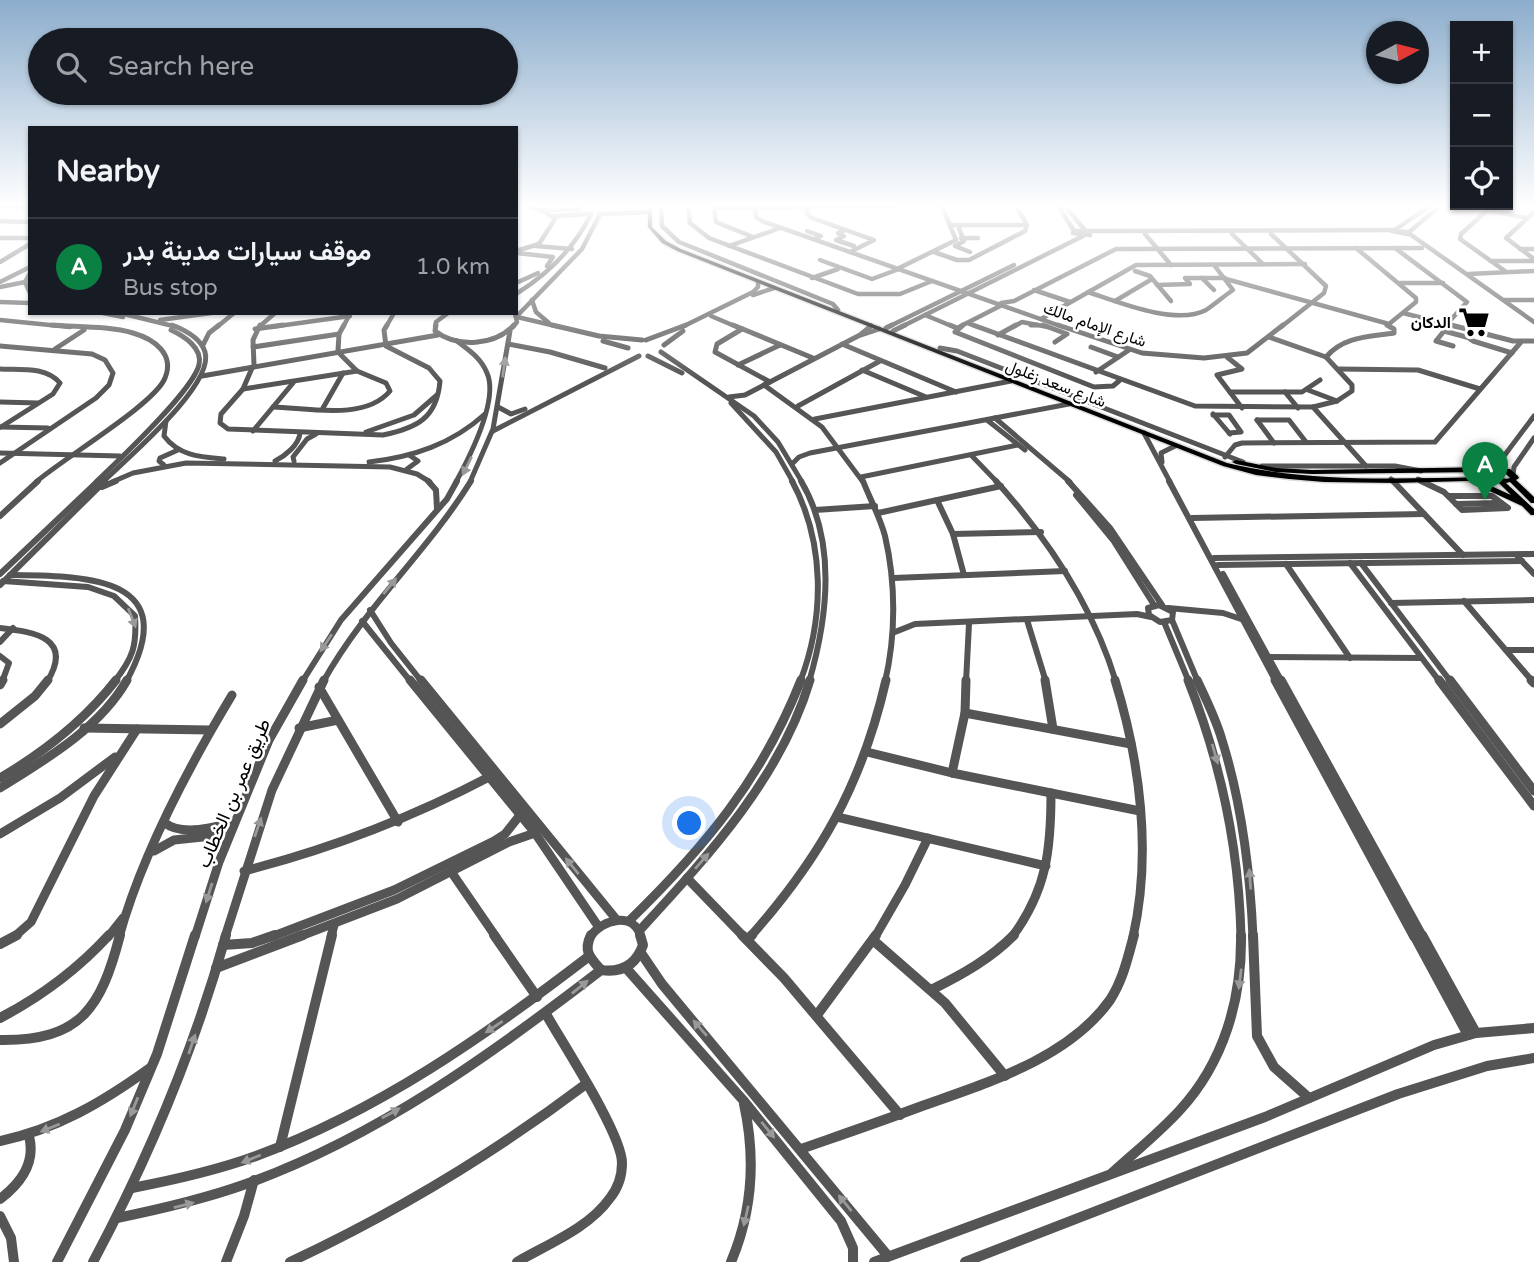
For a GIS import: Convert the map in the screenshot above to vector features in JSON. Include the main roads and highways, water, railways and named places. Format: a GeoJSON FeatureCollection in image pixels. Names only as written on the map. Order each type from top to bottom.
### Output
{"type":"FeatureCollection","features":[{"type":"Feature","properties":{"kind":"main road","name":"شارع سعد زغلول"},"geometry":{"type":"LineString","coordinates":[[715,263],[1225,465],[1273,476],[1513,478]]}},
{"type":"Feature","properties":{"kind":"main road","name":"شارع سعد زغلول"},"geometry":{"type":"LineString","coordinates":[[716,263],[871,326],[940,348],[1210,455],[1258,467],[1311,472],[1492,469]]}},
{"type":"Feature","properties":{"kind":"main road"},"geometry":{"type":"LineString","coordinates":[[1530,503],[1490,474],[1492,469],[1513,478],[1525,493],[1530,503],[1534,513]]}},
{"type":"Feature","properties":{"kind":"main road"},"geometry":{"type":"LineString","coordinates":[[1470,478],[1530,503]]}},
{"type":"Feature","properties":{"kind":"main road"},"geometry":{"type":"LineString","coordinates":[[1513,493],[1525,493]]}},
{"type":"Feature","properties":{"kind":"place","name":"الدكان"},"geometry":{"type":"Point","coordinates":[1474,322]}},
{"type":"Feature","properties":{"kind":"place","name":"موقف سيارات مدينة بدر"},"geometry":{"type":"Point","coordinates":[1485,500]}}]}
